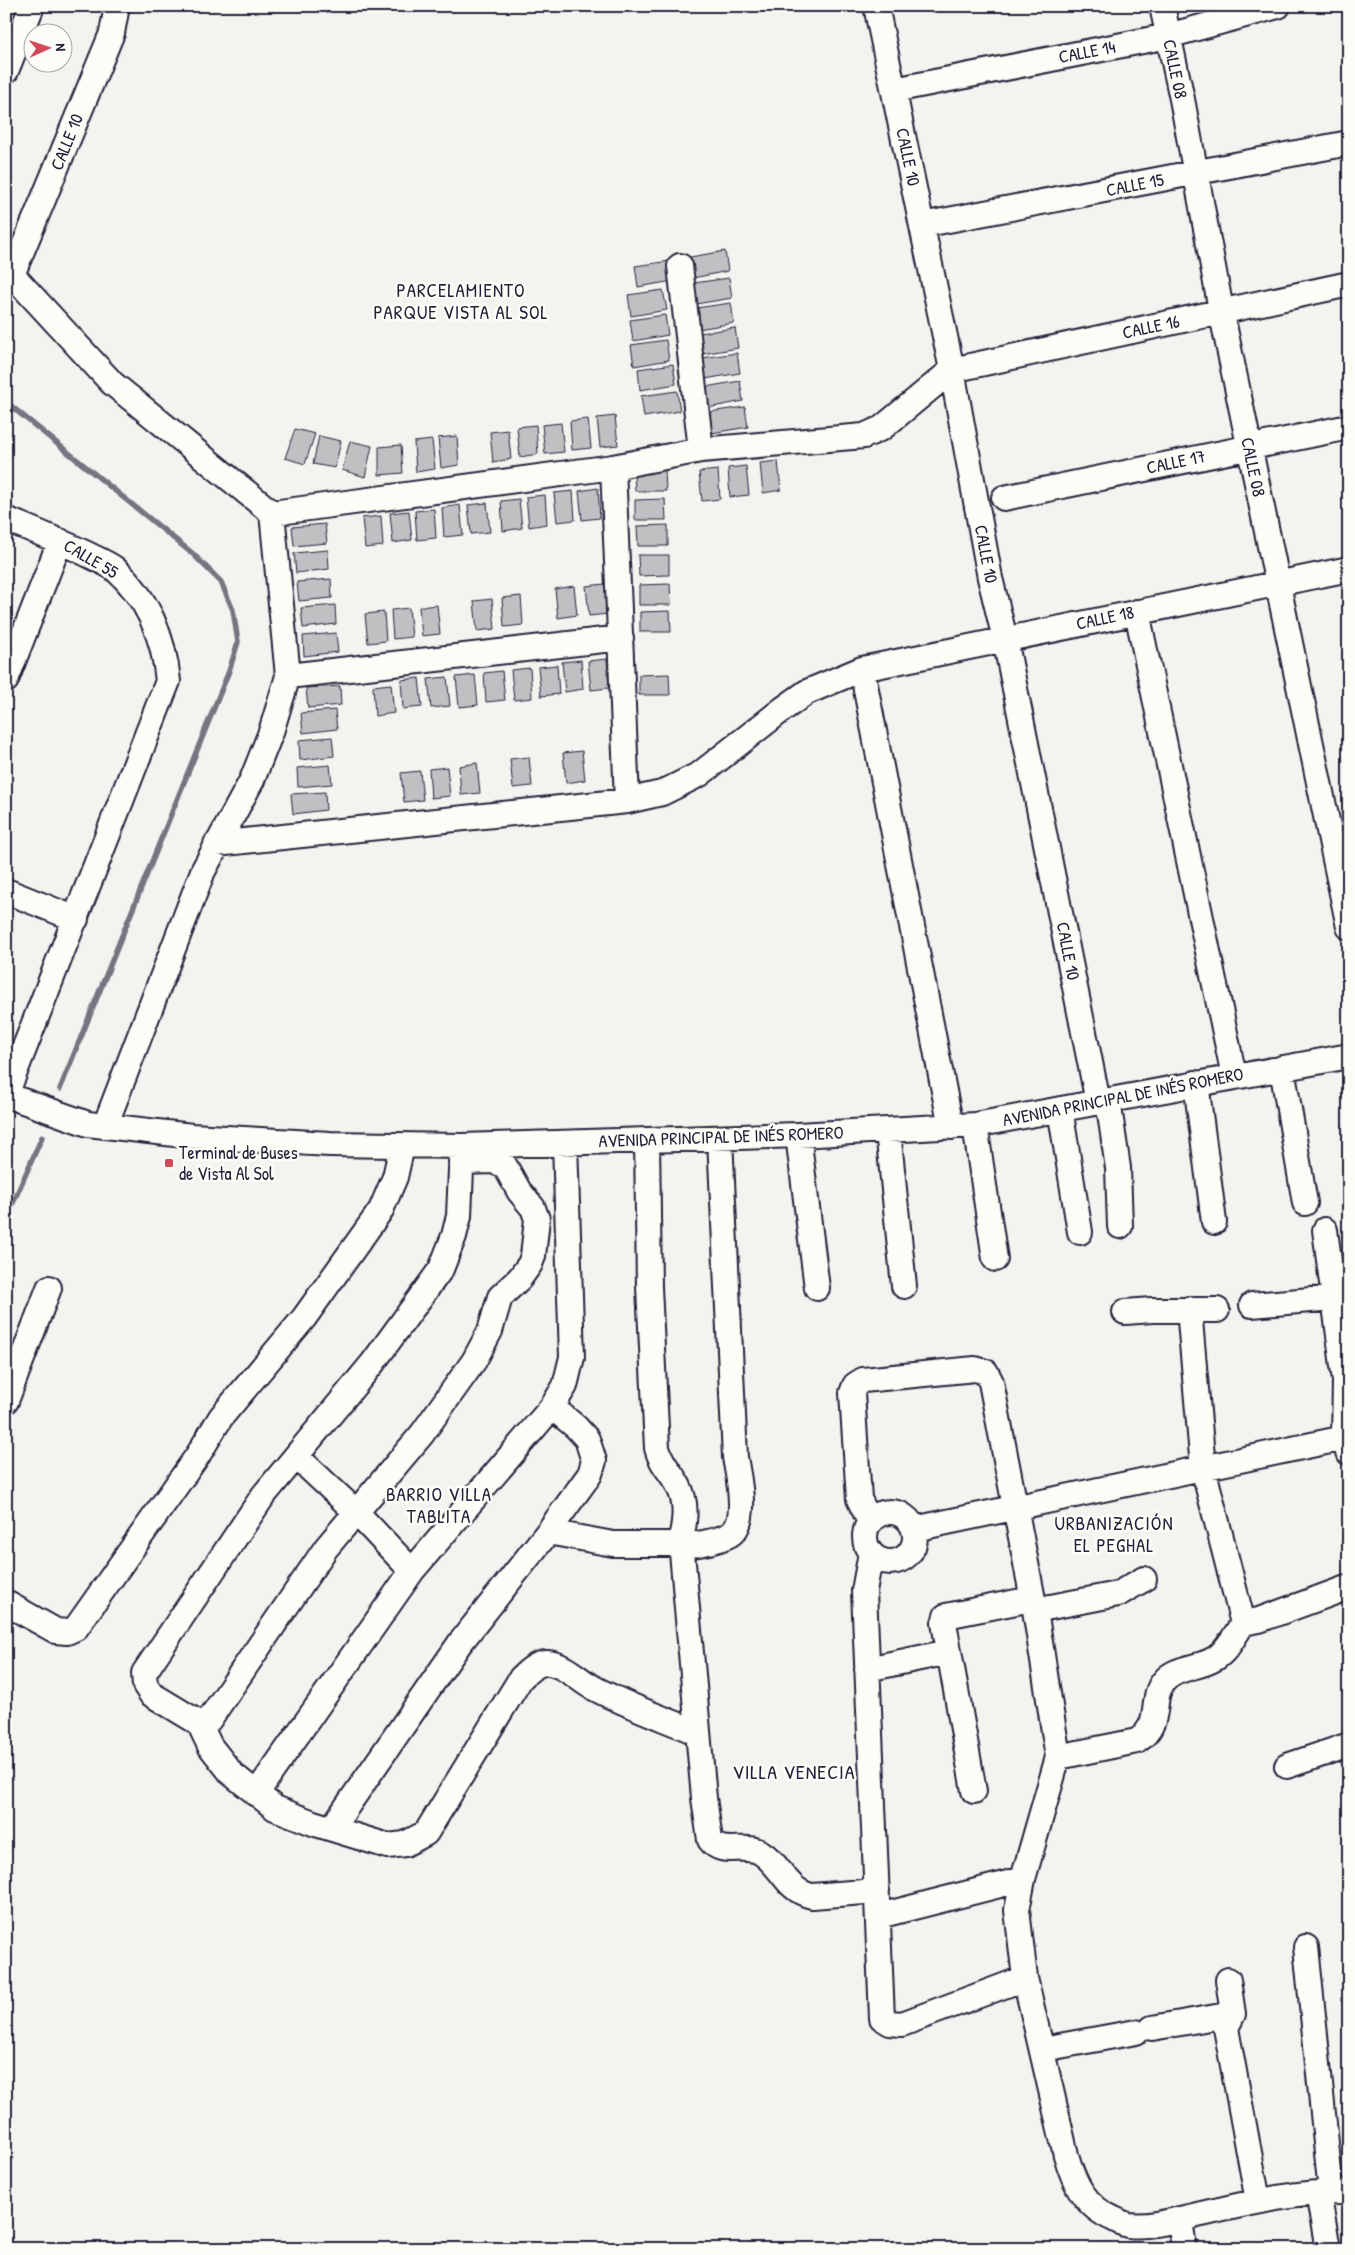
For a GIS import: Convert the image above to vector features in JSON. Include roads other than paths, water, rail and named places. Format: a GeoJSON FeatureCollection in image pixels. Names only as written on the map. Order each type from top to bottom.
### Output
{"type":"FeatureCollection","features":[{"type":"Feature","properties":{"kind":"street"},"geometry":{"type":"LineString","coordinates":[[6,71],[32,6]]}},
{"type":"Feature","properties":{"kind":"street","name":"CALLE 10"},"geometry":{"type":"LineString","coordinates":[[9,272],[112,33],[117,6]]}},
{"type":"Feature","properties":{"kind":"street","name":"CALLE 10"},"geometry":{"type":"LineString","coordinates":[[876,6],[952,370],[990,578],[1005,639],[1118,1168],[1120,1226]]}},
{"type":"Feature","properties":{"kind":"street","name":"CALLE 08"},"geometry":{"type":"LineString","coordinates":[[1162,6],[1221,310],[1349,926]]}},
{"type":"Feature","properties":{"kind":"street","name":"CALLE 14"},"geometry":{"type":"LineString","coordinates":[[894,90],[1168,36],[1278,6]]}},
{"type":"Feature","properties":{"kind":"street","name":"CALLE 15"},"geometry":{"type":"LineString","coordinates":[[922,225],[1349,143]]}},
{"type":"Feature","properties":{"kind":"street"},"geometry":{"type":"LineString","coordinates":[[680,266],[701,450]]}},
{"type":"Feature","properties":{"kind":"street"},"geometry":{"type":"LineString","coordinates":[[9,272],[112,383],[272,513],[288,676],[271,732],[252,780],[203,871],[97,1125]]}},
{"type":"Feature","properties":{"kind":"street","name":"CALLE 16"},"geometry":{"type":"LineString","coordinates":[[952,370],[1221,310],[1349,284]]}},
{"type":"Feature","properties":{"kind":"street"},"geometry":{"type":"LineString","coordinates":[[272,513],[613,467],[701,450],[864,436],[882,428],[952,370]]}},
{"type":"Feature","properties":{"kind":"street","name":"CALLE 17"},"geometry":{"type":"LineString","coordinates":[[1004,498],[1349,427]]}},
{"type":"Feature","properties":{"kind":"street"},"geometry":{"type":"LineString","coordinates":[[613,467],[627,801]]}},
{"type":"Feature","properties":{"kind":"street","name":"CALLE 55"},"geometry":{"type":"LineString","coordinates":[[6,520],[60,541],[114,568],[142,601],[160,636],[166,658],[168,681],[76,919]]}},
{"type":"Feature","properties":{"kind":"street"},"geometry":{"type":"LineString","coordinates":[[6,680],[60,541]]}},
{"type":"Feature","properties":{"kind":"street","name":"CALLE 18"},"geometry":{"type":"LineString","coordinates":[[216,844],[627,801],[662,792],[700,774],[782,709],[807,692],[862,669],[1349,569]]}},
{"type":"Feature","properties":{"kind":"street"},"geometry":{"type":"LineString","coordinates":[[1137,612],[1234,1076]]}},
{"type":"Feature","properties":{"kind":"street"},"geometry":{"type":"LineString","coordinates":[[288,676],[621,638]]}},
{"type":"Feature","properties":{"kind":"street"},"geometry":{"type":"LineString","coordinates":[[862,669],[950,1127]]}},
{"type":"Feature","properties":{"kind":"street"},"geometry":{"type":"LineString","coordinates":[[6,891],[76,919],[6,1095]]}},
{"type":"Feature","properties":{"kind":"street","name":"AVENIDA PRINCIPAL DE INÉS ROMERO"},"geometry":{"type":"LineString","coordinates":[[6,1095],[97,1125],[192,1136],[402,1146],[462,1154],[565,1142],[798,1135],[975,1125],[1349,1056]]}},
{"type":"Feature","properties":{"kind":"street"},"geometry":{"type":"LineString","coordinates":[[1282,1068],[1305,1203]]}},
{"type":"Feature","properties":{"kind":"street"},"geometry":{"type":"LineString","coordinates":[[1196,1084],[1214,1222]]}},
{"type":"Feature","properties":{"kind":"street"},"geometry":{"type":"LineString","coordinates":[[1060,1109],[1080,1232]]}},
{"type":"Feature","properties":{"kind":"street"},"geometry":{"type":"LineString","coordinates":[[975,1125],[995,1259]]}},
{"type":"Feature","properties":{"kind":"street"},"geometry":{"type":"LineString","coordinates":[[888,1131],[904,1286]]}},
{"type":"Feature","properties":{"kind":"street"},"geometry":{"type":"LineString","coordinates":[[798,1135],[817,1288]]}},
{"type":"Feature","properties":{"kind":"street"},"geometry":{"type":"LineString","coordinates":[[548,1532],[613,1544],[671,1544],[679,1548],[714,1541],[729,1535],[737,1526],[741,1514],[740,1490],[735,1457],[720,1138]]}},
{"type":"Feature","properties":{"kind":"street"},"geometry":{"type":"LineString","coordinates":[[647,1140],[648,1288],[657,1448],[660,1461],[678,1485],[684,1503],[684,1524],[679,1548],[683,1557],[704,1798],[710,1840],[714,1845],[724,1849],[745,1847],[758,1851],[769,1860],[792,1887],[805,1894],[812,1896],[878,1891]]}},
{"type":"Feature","properties":{"kind":"street"},"geometry":{"type":"LineString","coordinates":[[256,1794],[412,1571],[552,1407],[565,1386],[572,1357],[565,1142]]}},
{"type":"Feature","properties":{"kind":"street"},"geometry":{"type":"LineString","coordinates":[[6,1603],[56,1632],[67,1632],[76,1628],[198,1455],[222,1417],[304,1318],[381,1210],[395,1177],[402,1146]]}},
{"type":"Feature","properties":{"kind":"street"},"geometry":{"type":"LineString","coordinates":[[462,1154],[493,1161],[505,1166],[519,1191],[533,1208],[537,1219],[533,1256],[526,1272],[500,1297],[490,1331],[474,1361],[422,1434],[326,1548],[209,1720],[204,1724],[199,1723],[151,1694],[145,1685],[144,1674],[263,1496],[372,1364],[441,1269],[454,1236],[459,1216],[462,1154]]}},
{"type":"Feature","properties":{"kind":"street"},"geometry":{"type":"LineString","coordinates":[[914,1530],[1204,1468],[1347,1443],[1345,1382],[1325,1230]]}},
{"type":"Feature","properties":{"kind":"street"},"geometry":{"type":"LineString","coordinates":[[6,1401],[49,1288]]}},
{"type":"Feature","properties":{"kind":"street"},"geometry":{"type":"LineString","coordinates":[[1252,1304],[1334,1298]]}},
{"type":"Feature","properties":{"kind":"street"},"geometry":{"type":"LineString","coordinates":[[1125,1312],[1189,1309],[1217,1310]]}},
{"type":"Feature","properties":{"kind":"street"},"geometry":{"type":"LineString","coordinates":[[1189,1309],[1204,1468],[1243,1623]]}},
{"type":"Feature","properties":{"kind":"street"},"geometry":{"type":"LineString","coordinates":[[870,1522],[859,1499],[852,1393],[854,1385],[863,1380],[975,1369],[986,1372],[991,1382],[1033,1605],[1058,1757],[1023,1879],[1018,1917],[1025,1978],[1066,2155],[1071,2174],[1081,2193],[1093,2207],[1127,2225],[1152,2224],[1258,2201],[1333,2192]]}},
{"type":"Feature","properties":{"kind":"street"},"geometry":{"type":"LineString","coordinates":[[332,1828],[460,1643],[548,1532],[590,1474],[594,1461],[591,1447],[582,1432],[552,1407]]}},
{"type":"Feature","properties":{"kind":"street"},"geometry":{"type":"LineString","coordinates":[[296,1456],[356,1512],[412,1571]]}},
{"type":"Feature","properties":{"kind":"street"},"geometry":{"type":"LineString","coordinates":[[871,1553],[889,1562],[902,1559],[908,1555],[914,1543],[914,1530],[906,1518],[894,1512],[881,1514],[870,1522],[866,1537],[871,1553],[864,1591],[882,2018],[890,2024],[902,2024],[1025,1978]]}},
{"type":"Feature","properties":{"kind":"street"},"geometry":{"type":"LineString","coordinates":[[974,1791],[944,1623],[946,1616],[1118,1594],[1144,1579]]}},
{"type":"Feature","properties":{"kind":"street"},"geometry":{"type":"LineString","coordinates":[[1058,1757],[1137,1741],[1146,1735],[1152,1727],[1161,1686],[1165,1679],[1221,1655],[1243,1623],[1259,1620],[1349,1587]]}},
{"type":"Feature","properties":{"kind":"street"},"geometry":{"type":"LineString","coordinates":[[867,1669],[949,1652]]}},
{"type":"Feature","properties":{"kind":"street"},"geometry":{"type":"LineString","coordinates":[[199,1723],[219,1759],[232,1774],[275,1808],[293,1817],[388,1846],[405,1844],[426,1833],[522,1678],[531,1669],[540,1665],[548,1663],[564,1669],[592,1687],[698,1733]]}},
{"type":"Feature","properties":{"kind":"street"},"geometry":{"type":"LineString","coordinates":[[1287,1766],[1349,1745]]}},
{"type":"Feature","properties":{"kind":"street"},"geometry":{"type":"LineString","coordinates":[[879,1916],[1023,1879]]}},
{"type":"Feature","properties":{"kind":"street"},"geometry":{"type":"LineString","coordinates":[[1306,1947],[1333,2192],[1328,2249]]}},
{"type":"Feature","properties":{"kind":"street"},"geometry":{"type":"LineString","coordinates":[[1228,1980],[1233,2014],[1226,2028],[1258,2201]]}},
{"type":"Feature","properties":{"kind":"street"},"geometry":{"type":"LineString","coordinates":[[1043,2050],[1233,2014]]}},
{"type":"Feature","properties":{"kind":"street"},"geometry":{"type":"LineString","coordinates":[[1180,2218],[1184,2249]]}},
{"type":"Feature","properties":{"kind":"waterway"},"geometry":{"type":"LineString","coordinates":[[6,402],[193,554],[221,582],[233,610],[238,642],[229,671],[60,1089]]}},
{"type":"Feature","properties":{"kind":"waterway"},"geometry":{"type":"LineString","coordinates":[[6,1219],[42,1137]]}},
{"type":"Feature","properties":{"kind":"place","name":"Terminal de Buses de Vista Al Sol"},"geometry":{"type":"Point","coordinates":[169,1163]}},
{"type":"Feature","properties":{"kind":"district","name":"PARCELAMIENTO PARQUE VISTA AL SOL"},"geometry":{"type":"Point","coordinates":[461,301]}},
{"type":"Feature","properties":{"kind":"district","name":"BARRIO VILLA TABLITA"},"geometry":{"type":"Point","coordinates":[439,1505]}},
{"type":"Feature","properties":{"kind":"district","name":"URBANIZACIÓN EL PEGHAL"},"geometry":{"type":"Point","coordinates":[1114,1534]}},
{"type":"Feature","properties":{"kind":"district","name":"VILLA VENECIA"},"geometry":{"type":"Point","coordinates":[794,1772]}}]}
